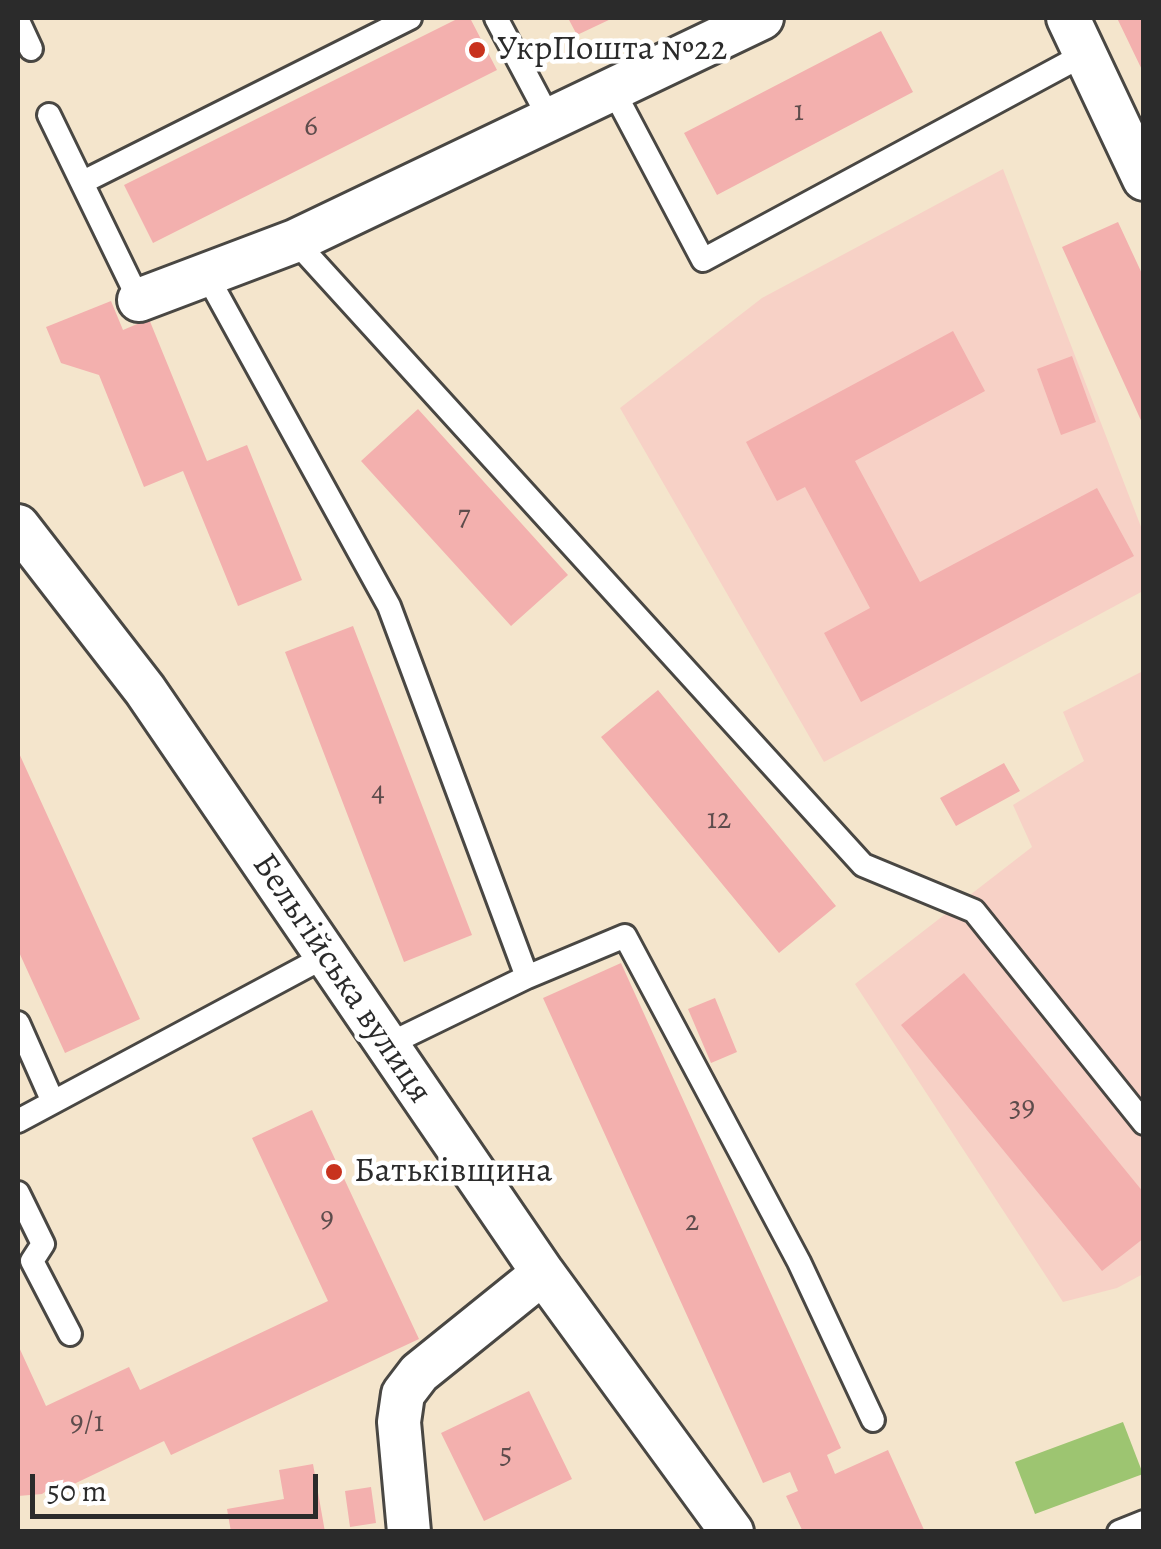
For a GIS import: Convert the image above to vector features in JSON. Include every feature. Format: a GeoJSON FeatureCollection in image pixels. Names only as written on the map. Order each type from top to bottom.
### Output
{"type":"FeatureCollection","features":[{"type":"Feature","properties":{"kind":"street"},"geometry":{"type":"LineString","coordinates":[[140,300],[295,240],[762,18]]}},
{"type":"Feature","properties":{"kind":"street"},"geometry":{"type":"LineString","coordinates":[[1077,36],[1144,179]]}},
{"type":"Feature","properties":{"kind":"street","name":"Бельгійська вулиця"},"geometry":{"type":"LineString","coordinates":[[18,526],[146,690],[385,1046],[543,1273],[732,1532]]}},
{"type":"Feature","properties":{"kind":"street"},"geometry":{"type":"LineString","coordinates":[[409,1532],[398,1422],[402,1394],[419,1373],[543,1273]]}},
{"type":"Feature","properties":{"kind":"lane"},"geometry":{"type":"LineString","coordinates":[[83,182],[410,18]]}},
{"type":"Feature","properties":{"kind":"lane"},"geometry":{"type":"LineString","coordinates":[[496,18],[549,118]]}},
{"type":"Feature","properties":{"kind":"lane"},"geometry":{"type":"LineString","coordinates":[[18,21],[31,49]]}},
{"type":"Feature","properties":{"kind":"lane"},"geometry":{"type":"LineString","coordinates":[[612,88],[702,260],[1077,36]]}},
{"type":"Feature","properties":{"kind":"lane"},"geometry":{"type":"LineString","coordinates":[[49,115],[140,300]]}},
{"type":"Feature","properties":{"kind":"lane"},"geometry":{"type":"LineString","coordinates":[[295,240],[862,865],[974,911],[1144,1123]]}},
{"type":"Feature","properties":{"kind":"lane"},"geometry":{"type":"LineString","coordinates":[[206,274],[389,606],[527,977]]}},
{"type":"Feature","properties":{"kind":"lane"},"geometry":{"type":"LineString","coordinates":[[385,1046],[527,977],[625,936],[799,1262],[873,1420]]}},
{"type":"Feature","properties":{"kind":"lane"},"geometry":{"type":"LineString","coordinates":[[18,1121],[326,956]]}},
{"type":"Feature","properties":{"kind":"lane"},"geometry":{"type":"LineString","coordinates":[[18,1022],[54,1102]]}},
{"type":"Feature","properties":{"kind":"lane"},"geometry":{"type":"LineString","coordinates":[[18,1193],[43,1244],[32,1262],[70,1334]]}},
{"type":"Feature","properties":{"kind":"lane"},"geometry":{"type":"LineString","coordinates":[[1118,1532],[1144,1522]]}},
{"type":"Feature","properties":{"kind":"shaded area"},"geometry":{"type":"Polygon","coordinates":[[[1003,169],[1143,532],[1143,591],[824,762],[620,408],[762,298],[1003,169]]]}},
{"type":"Feature","properties":{"kind":"shaded area"},"geometry":{"type":"Polygon","coordinates":[[[1143,671],[1143,1274],[1117,1288],[1063,1302],[855,984],[1032,847],[1013,805],[1084,761],[1063,712],[1143,671]]]}},
{"type":"Feature","properties":{"kind":"green space"},"geometry":{"type":"Polygon","coordinates":[[[1123,1422],[1143,1474],[1035,1514],[1015,1462],[1123,1422]]]}},
{"type":"Feature","properties":{"kind":"building"},"geometry":{"type":"Polygon","coordinates":[[[459,18],[470,18],[497,70],[153,243],[124,185],[459,18]]]}},
{"type":"Feature","properties":{"kind":"building"},"geometry":{"type":"Polygon","coordinates":[[[568,18],[613,18],[577,35],[568,18]]]}},
{"type":"Feature","properties":{"kind":"building"},"geometry":{"type":"Polygon","coordinates":[[[1117,18],[1144,18],[1144,74],[1117,18]]]}},
{"type":"Feature","properties":{"kind":"building"},"geometry":{"type":"Polygon","coordinates":[[[881,31],[913,92],[717,195],[684,133],[881,31]]]}},
{"type":"Feature","properties":{"kind":"building"},"geometry":{"type":"Polygon","coordinates":[[[1118,222],[1144,278],[1144,427],[1062,247],[1118,222]]]}},
{"type":"Feature","properties":{"kind":"building"},"geometry":{"type":"Polygon","coordinates":[[[111,301],[123,330],[149,319],[207,461],[247,445],[302,580],[238,606],[183,471],[144,487],[99,375],[61,363],[46,327],[111,301]]]}},
{"type":"Feature","properties":{"kind":"building"},"geometry":{"type":"Polygon","coordinates":[[[953,331],[985,391],[855,461],[920,582],[1097,488],[1134,556],[861,702],[824,633],[870,608],[805,487],[777,501],[746,442],[953,331]]]}},
{"type":"Feature","properties":{"kind":"building"},"geometry":{"type":"Polygon","coordinates":[[[1072,356],[1096,422],[1061,435],[1037,369],[1072,356]]]}},
{"type":"Feature","properties":{"kind":"building"},"geometry":{"type":"Polygon","coordinates":[[[418,409],[568,575],[511,626],[361,461],[418,409]]]}},
{"type":"Feature","properties":{"kind":"building"},"geometry":{"type":"Polygon","coordinates":[[[353,626],[472,935],[404,962],[285,652],[353,626]]]}},
{"type":"Feature","properties":{"kind":"building"},"geometry":{"type":"Polygon","coordinates":[[[658,690],[836,906],[779,953],[601,737],[658,690]]]}},
{"type":"Feature","properties":{"kind":"building"},"geometry":{"type":"Polygon","coordinates":[[[18,751],[140,1019],[65,1053],[18,950],[18,751]]]}},
{"type":"Feature","properties":{"kind":"building"},"geometry":{"type":"Polygon","coordinates":[[[1004,763],[1020,791],[956,826],[940,798],[1004,763]]]}},
{"type":"Feature","properties":{"kind":"building"},"geometry":{"type":"Polygon","coordinates":[[[621,963],[841,1448],[827,1455],[835,1474],[888,1450],[925,1532],[803,1532],[786,1496],[798,1491],[790,1472],[763,1483],[543,998],[621,963]]]}},
{"type":"Feature","properties":{"kind":"building"},"geometry":{"type":"Polygon","coordinates":[[[964,973],[1144,1193],[1144,1238],[1102,1271],[901,1025],[964,973]]]}},
{"type":"Feature","properties":{"kind":"building"},"geometry":{"type":"Polygon","coordinates":[[[715,998],[737,1052],[711,1063],[688,1009],[715,998]]]}},
{"type":"Feature","properties":{"kind":"building"},"geometry":{"type":"Polygon","coordinates":[[[312,1110],[419,1339],[171,1455],[164,1441],[55,1493],[52,1487],[42,1494],[18,1496],[18,1345],[46,1406],[129,1367],[140,1390],[328,1301],[252,1138],[312,1110]]]}},
{"type":"Feature","properties":{"kind":"building"},"geometry":{"type":"Polygon","coordinates":[[[529,1391],[572,1479],[484,1521],[441,1433],[529,1391]]]}},
{"type":"Feature","properties":{"kind":"building"},"geometry":{"type":"Polygon","coordinates":[[[313,1464],[325,1532],[231,1532],[227,1509],[284,1499],[279,1470],[313,1464]]]}},
{"type":"Feature","properties":{"kind":"building"},"geometry":{"type":"Polygon","coordinates":[[[371,1487],[376,1523],[350,1527],[345,1491],[371,1487]]]}},
{"type":"Feature","properties":{"kind":"place","name":"УкрПошта №22"},"geometry":{"type":"Point","coordinates":[477,50]}},
{"type":"Feature","properties":{"kind":"place","name":"Батьківщина"},"geometry":{"type":"Point","coordinates":[334,1172]}}]}
